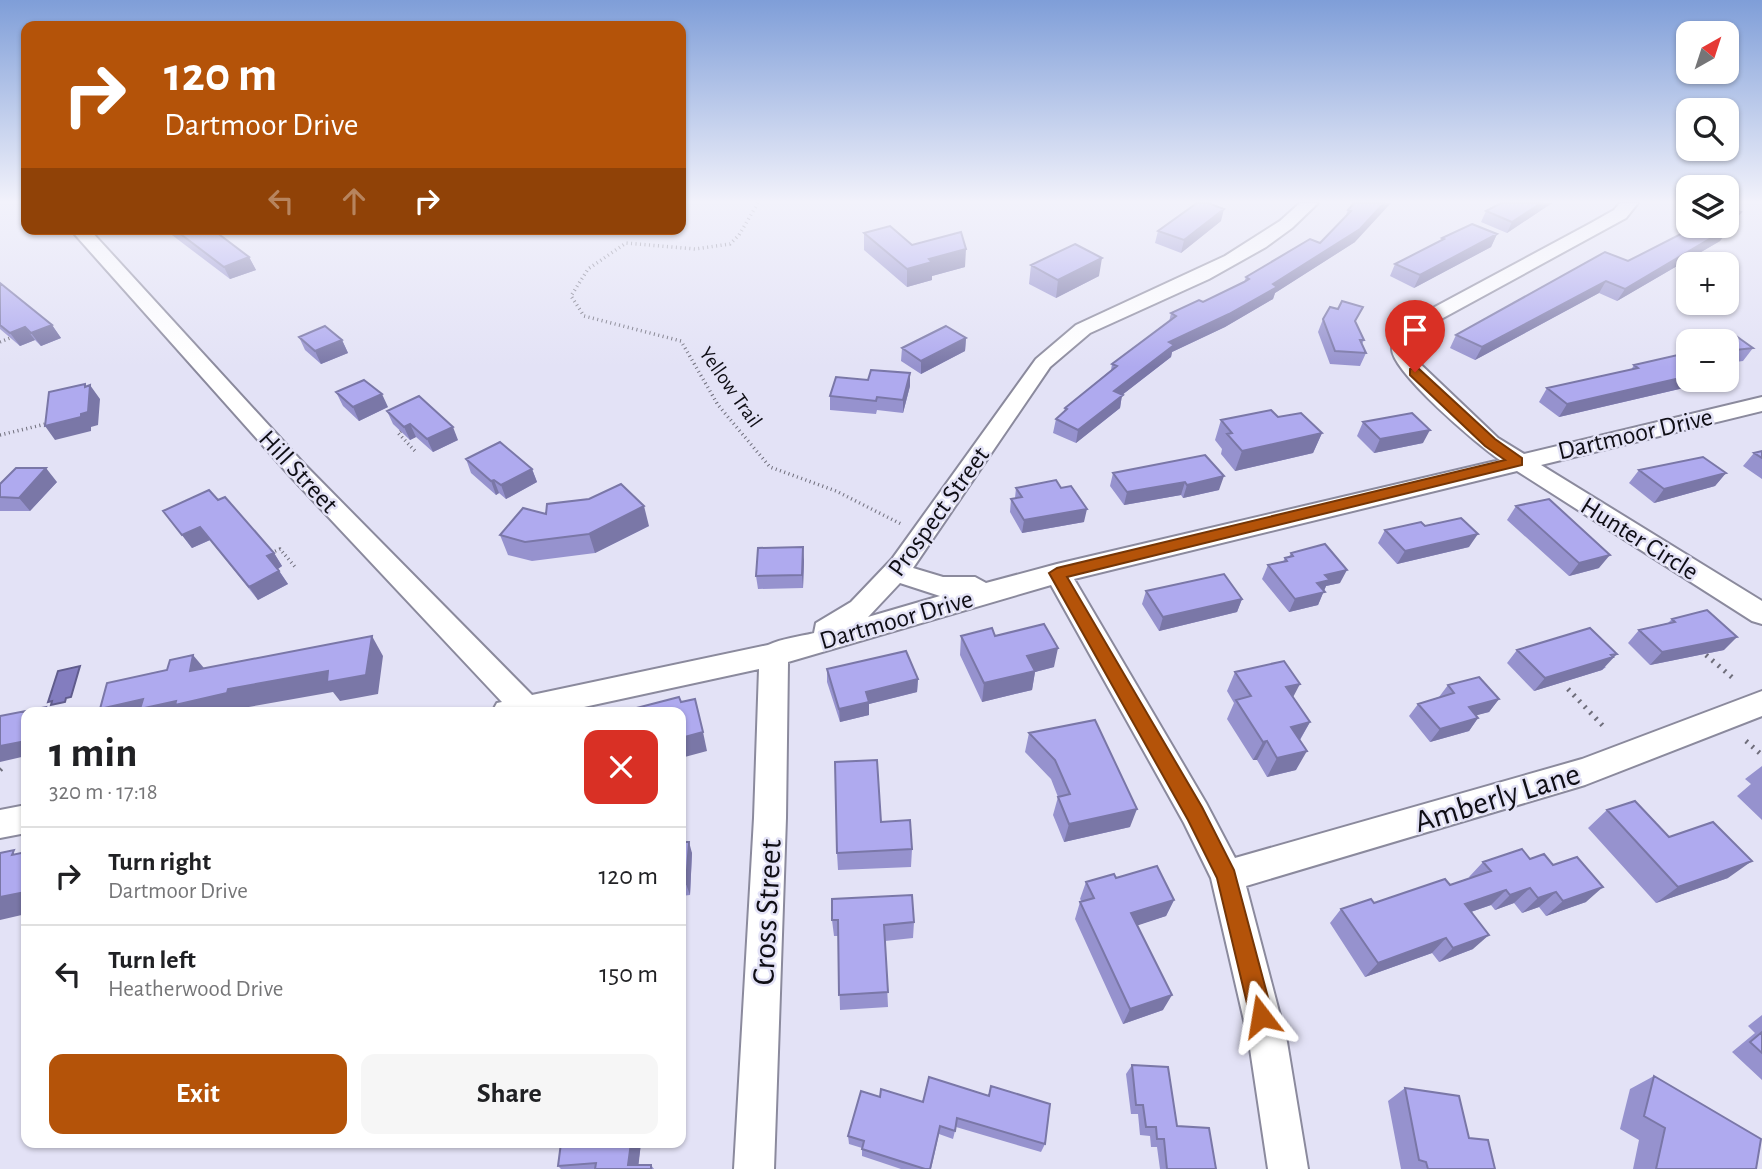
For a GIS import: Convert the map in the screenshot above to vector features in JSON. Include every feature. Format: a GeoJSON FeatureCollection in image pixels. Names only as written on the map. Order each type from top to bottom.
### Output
{"type":"FeatureCollection","features":[{"type":"Feature","properties":{"kind":"street","name":"Hill Street"},"geometry":{"type":"LineString","coordinates":[[105,258],[514,707]]}},
{"type":"Feature","properties":{"kind":"street","name":"Prospect Street"},"geometry":{"type":"LineString","coordinates":[[531,707],[774,655],[827,629],[872,599],[896,572],[1043,363],[1083,329],[1234,258]]}},
{"type":"Feature","properties":{"kind":"street","name":"Hunter Circle"},"geometry":{"type":"LineString","coordinates":[[1540,258],[1425,320],[1405,338],[1403,353],[1415,372],[1490,443],[1762,614]]}},
{"type":"Feature","properties":{"kind":"street","name":"Dartmoor Drive"},"geometry":{"type":"LineString","coordinates":[[774,655],[1057,573],[1762,404]]}},
{"type":"Feature","properties":{"kind":"street","name":"Dartmoor Drive"},"geometry":{"type":"LineString","coordinates":[[896,572],[954,588],[1019,583]]}},
{"type":"Feature","properties":{"kind":"street"},"geometry":{"type":"LineString","coordinates":[[1057,573],[1195,813],[1227,876],[1268,1042],[1288,1169]]}},
{"type":"Feature","properties":{"kind":"street"},"geometry":{"type":"LineString","coordinates":[[872,599],[921,611]]}},
{"type":"Feature","properties":{"kind":"street","name":"Cross Street"},"geometry":{"type":"LineString","coordinates":[[754,1169],[770,818],[774,655]]}},
{"type":"Feature","properties":{"kind":"street","name":"Amberly Lane"},"geometry":{"type":"LineString","coordinates":[[1227,876],[1585,772],[1762,703]]}},
{"type":"Feature","properties":{"kind":"street"},"geometry":{"type":"LineString","coordinates":[[0,824],[21,820]]}},
{"type":"Feature","properties":{"kind":"path","name":"Yellow Trail"},"geometry":{"type":"LineString","coordinates":[[605,258],[588,269],[571,296],[583,316],[681,341],[719,405],[770,467],[836,491],[923,535]]}},
{"type":"Feature","properties":{"kind":"path"},"geometry":{"type":"LineString","coordinates":[[0,342],[10,338]]}},
{"type":"Feature","properties":{"kind":"path"},"geometry":{"type":"LineString","coordinates":[[0,435],[57,421]]}},
{"type":"Feature","properties":{"kind":"path"},"geometry":{"type":"LineString","coordinates":[[401,431],[398,433],[415,451]]}},
{"type":"Feature","properties":{"kind":"path"},"geometry":{"type":"LineString","coordinates":[[271,553],[280,549],[296,568]]}},
{"type":"Feature","properties":{"kind":"path"},"geometry":{"type":"LineString","coordinates":[[1706,655],[1734,679]]}},
{"type":"Feature","properties":{"kind":"path"},"geometry":{"type":"LineString","coordinates":[[1568,689],[1604,727]]}},
{"type":"Feature","properties":{"kind":"path"},"geometry":{"type":"LineString","coordinates":[[1746,741],[1762,755]]}},
{"type":"Feature","properties":{"kind":"shaded area"},"geometry":{"type":"Polygon","coordinates":[[[80,666],[71,697],[66,698],[65,702],[51,705],[52,701],[48,702],[58,671],[80,666]]]}},
{"type":"Feature","properties":{"kind":"building"},"geometry":{"type":"Polygon","coordinates":[[[212,258],[248,258],[224,267],[212,258]]]}},
{"type":"Feature","properties":{"kind":"building"},"geometry":{"type":"Polygon","coordinates":[[[893,258],[934,258],[929,259],[932,262],[907,269],[893,258]]]}},
{"type":"Feature","properties":{"kind":"building"},"geometry":{"type":"Polygon","coordinates":[[[1047,258],[1102,258],[1058,280],[1031,265],[1047,258]]]}},
{"type":"Feature","properties":{"kind":"building"},"geometry":{"type":"Polygon","coordinates":[[[1279,258],[1315,258],[1273,284],[1277,287],[1229,314],[1169,342],[1174,345],[1114,391],[1123,395],[1078,430],[1056,419],[1067,409],[1065,408],[1117,366],[1112,364],[1176,316],[1171,313],[1199,300],[1203,302],[1249,279],[1246,277],[1279,258]]]}},
{"type":"Feature","properties":{"kind":"building"},"geometry":{"type":"Polygon","coordinates":[[[1408,258],[1453,258],[1420,275],[1395,264],[1408,258]]]}},
{"type":"Feature","properties":{"kind":"building"},"geometry":{"type":"Polygon","coordinates":[[[1595,258],[1619,258],[1628,261],[1635,258],[1676,259],[1625,289],[1606,281],[1482,347],[1456,335],[1595,258]]]}},
{"type":"Feature","properties":{"kind":"building"},"geometry":{"type":"Polygon","coordinates":[[[0,283],[52,325],[31,333],[25,327],[10,333],[0,325],[0,283]]]}},
{"type":"Feature","properties":{"kind":"building"},"geometry":{"type":"Polygon","coordinates":[[[1342,301],[1363,307],[1355,321],[1364,340],[1360,340],[1366,353],[1335,351],[1323,319],[1330,307],[1338,309],[1342,301]]]}},
{"type":"Feature","properties":{"kind":"building"},"geometry":{"type":"Polygon","coordinates":[[[325,326],[342,340],[315,351],[299,337],[325,326]]]}},
{"type":"Feature","properties":{"kind":"building"},"geometry":{"type":"Polygon","coordinates":[[[946,326],[966,338],[921,361],[902,348],[946,326]]]}},
{"type":"Feature","properties":{"kind":"building"},"geometry":{"type":"Polygon","coordinates":[[[1739,338],[1753,348],[1739,350],[1739,338]]]}},
{"type":"Feature","properties":{"kind":"building"},"geometry":{"type":"Polygon","coordinates":[[[1676,355],[1676,379],[1567,404],[1547,388],[1638,368],[1634,365],[1676,355]]]}},
{"type":"Feature","properties":{"kind":"building"},"geometry":{"type":"Polygon","coordinates":[[[871,370],[910,373],[903,400],[877,397],[876,401],[830,396],[836,377],[868,380],[871,370]]]}},
{"type":"Feature","properties":{"kind":"building"},"geometry":{"type":"Polygon","coordinates":[[[364,380],[382,394],[353,407],[336,392],[364,380]]]}},
{"type":"Feature","properties":{"kind":"building"},"geometry":{"type":"Polygon","coordinates":[[[85,384],[85,387],[90,385],[88,412],[81,414],[81,417],[45,426],[49,392],[85,384]]]}},
{"type":"Feature","properties":{"kind":"building"},"geometry":{"type":"Polygon","coordinates":[[[419,396],[453,427],[427,439],[410,424],[404,427],[387,411],[419,396]]]}},
{"type":"Feature","properties":{"kind":"building"},"geometry":{"type":"Polygon","coordinates":[[[1271,410],[1278,417],[1301,413],[1322,433],[1242,451],[1227,434],[1232,433],[1221,420],[1271,410]]]}},
{"type":"Feature","properties":{"kind":"building"},"geometry":{"type":"Polygon","coordinates":[[[1412,413],[1430,430],[1380,439],[1363,422],[1412,413]]]}},
{"type":"Feature","properties":{"kind":"building"},"geometry":{"type":"Polygon","coordinates":[[[500,442],[532,469],[501,485],[491,481],[466,459],[500,442]]]}},
{"type":"Feature","properties":{"kind":"building"},"geometry":{"type":"Polygon","coordinates":[[[1205,455],[1224,476],[1187,485],[1185,482],[1127,492],[1113,473],[1205,455]]]}},
{"type":"Feature","properties":{"kind":"building"},"geometry":{"type":"Polygon","coordinates":[[[1703,457],[1726,473],[1664,489],[1639,470],[1703,457]]]}},
{"type":"Feature","properties":{"kind":"building"},"geometry":{"type":"Polygon","coordinates":[[[16,468],[46,468],[19,498],[0,497],[0,484],[16,468]]]}},
{"type":"Feature","properties":{"kind":"building"},"geometry":{"type":"Polygon","coordinates":[[[1056,480],[1061,488],[1071,486],[1087,509],[1024,520],[1011,499],[1022,497],[1016,488],[1056,480]]]}},
{"type":"Feature","properties":{"kind":"building"},"geometry":{"type":"Polygon","coordinates":[[[621,484],[644,506],[589,534],[525,542],[500,535],[523,508],[546,514],[547,504],[589,499],[621,484]]]}},
{"type":"Feature","properties":{"kind":"building"},"geometry":{"type":"Polygon","coordinates":[[[209,490],[218,500],[225,497],[274,553],[267,556],[279,571],[249,587],[200,527],[182,535],[163,511],[209,490]]]}},
{"type":"Feature","properties":{"kind":"building"},"geometry":{"type":"Polygon","coordinates":[[[1549,499],[1610,555],[1579,563],[1516,506],[1549,499]]]}},
{"type":"Feature","properties":{"kind":"building"},"geometry":{"type":"Polygon","coordinates":[[[1461,518],[1478,534],[1405,551],[1385,530],[1421,522],[1425,526],[1461,518]]]}},
{"type":"Feature","properties":{"kind":"building"},"geometry":{"type":"Polygon","coordinates":[[[1325,544],[1347,570],[1325,575],[1330,580],[1317,583],[1325,592],[1295,599],[1268,565],[1287,561],[1285,558],[1293,556],[1291,553],[1325,544]]]}},
{"type":"Feature","properties":{"kind":"building"},"geometry":{"type":"Polygon","coordinates":[[[803,547],[802,575],[756,576],[758,548],[803,547]]]}},
{"type":"Feature","properties":{"kind":"building"},"geometry":{"type":"Polygon","coordinates":[[[1224,574],[1242,599],[1163,617],[1146,591],[1224,574]]]}},
{"type":"Feature","properties":{"kind":"building"},"geometry":{"type":"Polygon","coordinates":[[[1707,610],[1737,637],[1662,652],[1639,630],[1675,622],[1672,619],[1707,610]]]}},
{"type":"Feature","properties":{"kind":"building"},"geometry":{"type":"Polygon","coordinates":[[[1044,624],[1058,648],[1027,656],[1035,671],[984,683],[961,636],[992,628],[995,636],[1044,624]]]}},
{"type":"Feature","properties":{"kind":"building"},"geometry":{"type":"Polygon","coordinates":[[[1590,628],[1617,654],[1545,678],[1517,650],[1590,628]]]}},
{"type":"Feature","properties":{"kind":"building"},"geometry":{"type":"Polygon","coordinates":[[[372,636],[366,675],[327,682],[328,671],[228,689],[227,693],[175,705],[176,701],[141,707],[143,699],[101,707],[107,683],[167,670],[170,660],[193,655],[190,671],[372,636]]]}},
{"type":"Feature","properties":{"kind":"building"},"geometry":{"type":"Polygon","coordinates":[[[906,651],[918,679],[866,692],[869,702],[839,709],[827,669],[906,651]]]}},
{"type":"Feature","properties":{"kind":"building"},"geometry":{"type":"Polygon","coordinates":[[[1284,661],[1300,684],[1286,687],[1310,722],[1291,727],[1307,751],[1277,758],[1267,741],[1263,742],[1236,700],[1251,696],[1235,672],[1284,661]]]}},
{"type":"Feature","properties":{"kind":"building"},"geometry":{"type":"Polygon","coordinates":[[[1479,677],[1499,699],[1469,707],[1478,718],[1440,729],[1418,704],[1454,693],[1448,685],[1479,677]]]}},
{"type":"Feature","properties":{"kind":"building"},"geometry":{"type":"Polygon","coordinates":[[[679,697],[681,702],[695,699],[703,732],[686,737],[686,707],[640,707],[679,697]]]}},
{"type":"Feature","properties":{"kind":"building"},"geometry":{"type":"Polygon","coordinates":[[[21,712],[21,742],[0,746],[0,716],[21,712]]]}},
{"type":"Feature","properties":{"kind":"building"},"geometry":{"type":"Polygon","coordinates":[[[1095,720],[1137,809],[1069,824],[1058,797],[1070,794],[1055,760],[1029,733],[1095,720]]]}},
{"type":"Feature","properties":{"kind":"building"},"geometry":{"type":"Polygon","coordinates":[[[877,760],[881,822],[910,820],[912,849],[837,853],[835,762],[877,760]]]}},
{"type":"Feature","properties":{"kind":"building"},"geometry":{"type":"Polygon","coordinates":[[[1635,801],[1669,837],[1713,822],[1752,861],[1678,887],[1607,810],[1635,801]]]}},
{"type":"Feature","properties":{"kind":"building"},"geometry":{"type":"Polygon","coordinates":[[[686,842],[689,842],[686,884],[686,842]]]}},
{"type":"Feature","properties":{"kind":"building"},"geometry":{"type":"Polygon","coordinates":[[[1522,849],[1530,859],[1544,854],[1553,865],[1577,857],[1603,887],[1563,901],[1556,892],[1538,898],[1530,888],[1510,895],[1506,890],[1465,904],[1489,935],[1453,948],[1446,938],[1378,963],[1341,909],[1371,899],[1374,903],[1445,879],[1450,885],[1491,871],[1483,862],[1522,849]]]}},
{"type":"Feature","properties":{"kind":"building"},"geometry":{"type":"Polygon","coordinates":[[[14,850],[12,855],[21,853],[21,893],[0,897],[0,853],[14,850]]]}},
{"type":"Feature","properties":{"kind":"building"},"geometry":{"type":"Polygon","coordinates":[[[1157,866],[1174,900],[1131,913],[1172,995],[1130,1009],[1080,902],[1094,898],[1086,882],[1114,874],[1116,878],[1157,866]]]}},
{"type":"Feature","properties":{"kind":"building"},"geometry":{"type":"Polygon","coordinates":[[[912,895],[914,922],[884,925],[888,992],[839,995],[838,920],[832,920],[832,899],[912,895]]]}},
{"type":"Feature","properties":{"kind":"building"},"geometry":{"type":"Polygon","coordinates":[[[1762,1032],[1762,1053],[1750,1042],[1762,1032]]]}},
{"type":"Feature","properties":{"kind":"building"},"geometry":{"type":"Polygon","coordinates":[[[1132,1065],[1168,1067],[1177,1126],[1209,1128],[1216,1169],[1167,1169],[1164,1139],[1157,1139],[1156,1127],[1146,1127],[1143,1105],[1136,1105],[1132,1065]]]}},
{"type":"Feature","properties":{"kind":"building"},"geometry":{"type":"Polygon","coordinates":[[[1654,1076],[1761,1139],[1756,1169],[1656,1169],[1665,1128],[1644,1116],[1654,1076]]]}},
{"type":"Feature","properties":{"kind":"building"},"geometry":{"type":"Polygon","coordinates":[[[929,1077],[989,1096],[991,1086],[1050,1104],[1045,1144],[957,1118],[955,1131],[940,1126],[930,1169],[925,1169],[862,1149],[864,1141],[848,1136],[861,1091],[880,1097],[881,1089],[923,1102],[929,1077]]]}},
{"type":"Feature","properties":{"kind":"building"},"geometry":{"type":"Polygon","coordinates":[[[1405,1088],[1459,1096],[1469,1138],[1488,1140],[1495,1169],[1428,1169],[1426,1162],[1419,1160],[1405,1088]]]}},
{"type":"Feature","properties":{"kind":"building"},"geometry":{"type":"Polygon","coordinates":[[[560,1148],[630,1148],[628,1165],[651,1165],[651,1169],[595,1169],[596,1163],[558,1166],[560,1148]]]}},
{"type":"Feature","properties":{"kind":"route"},"geometry":{"type":"LineString","coordinates":[[1261,1016],[1227,876],[1195,813],[1057,573],[1517,461],[1490,443],[1415,372]]}}]}
